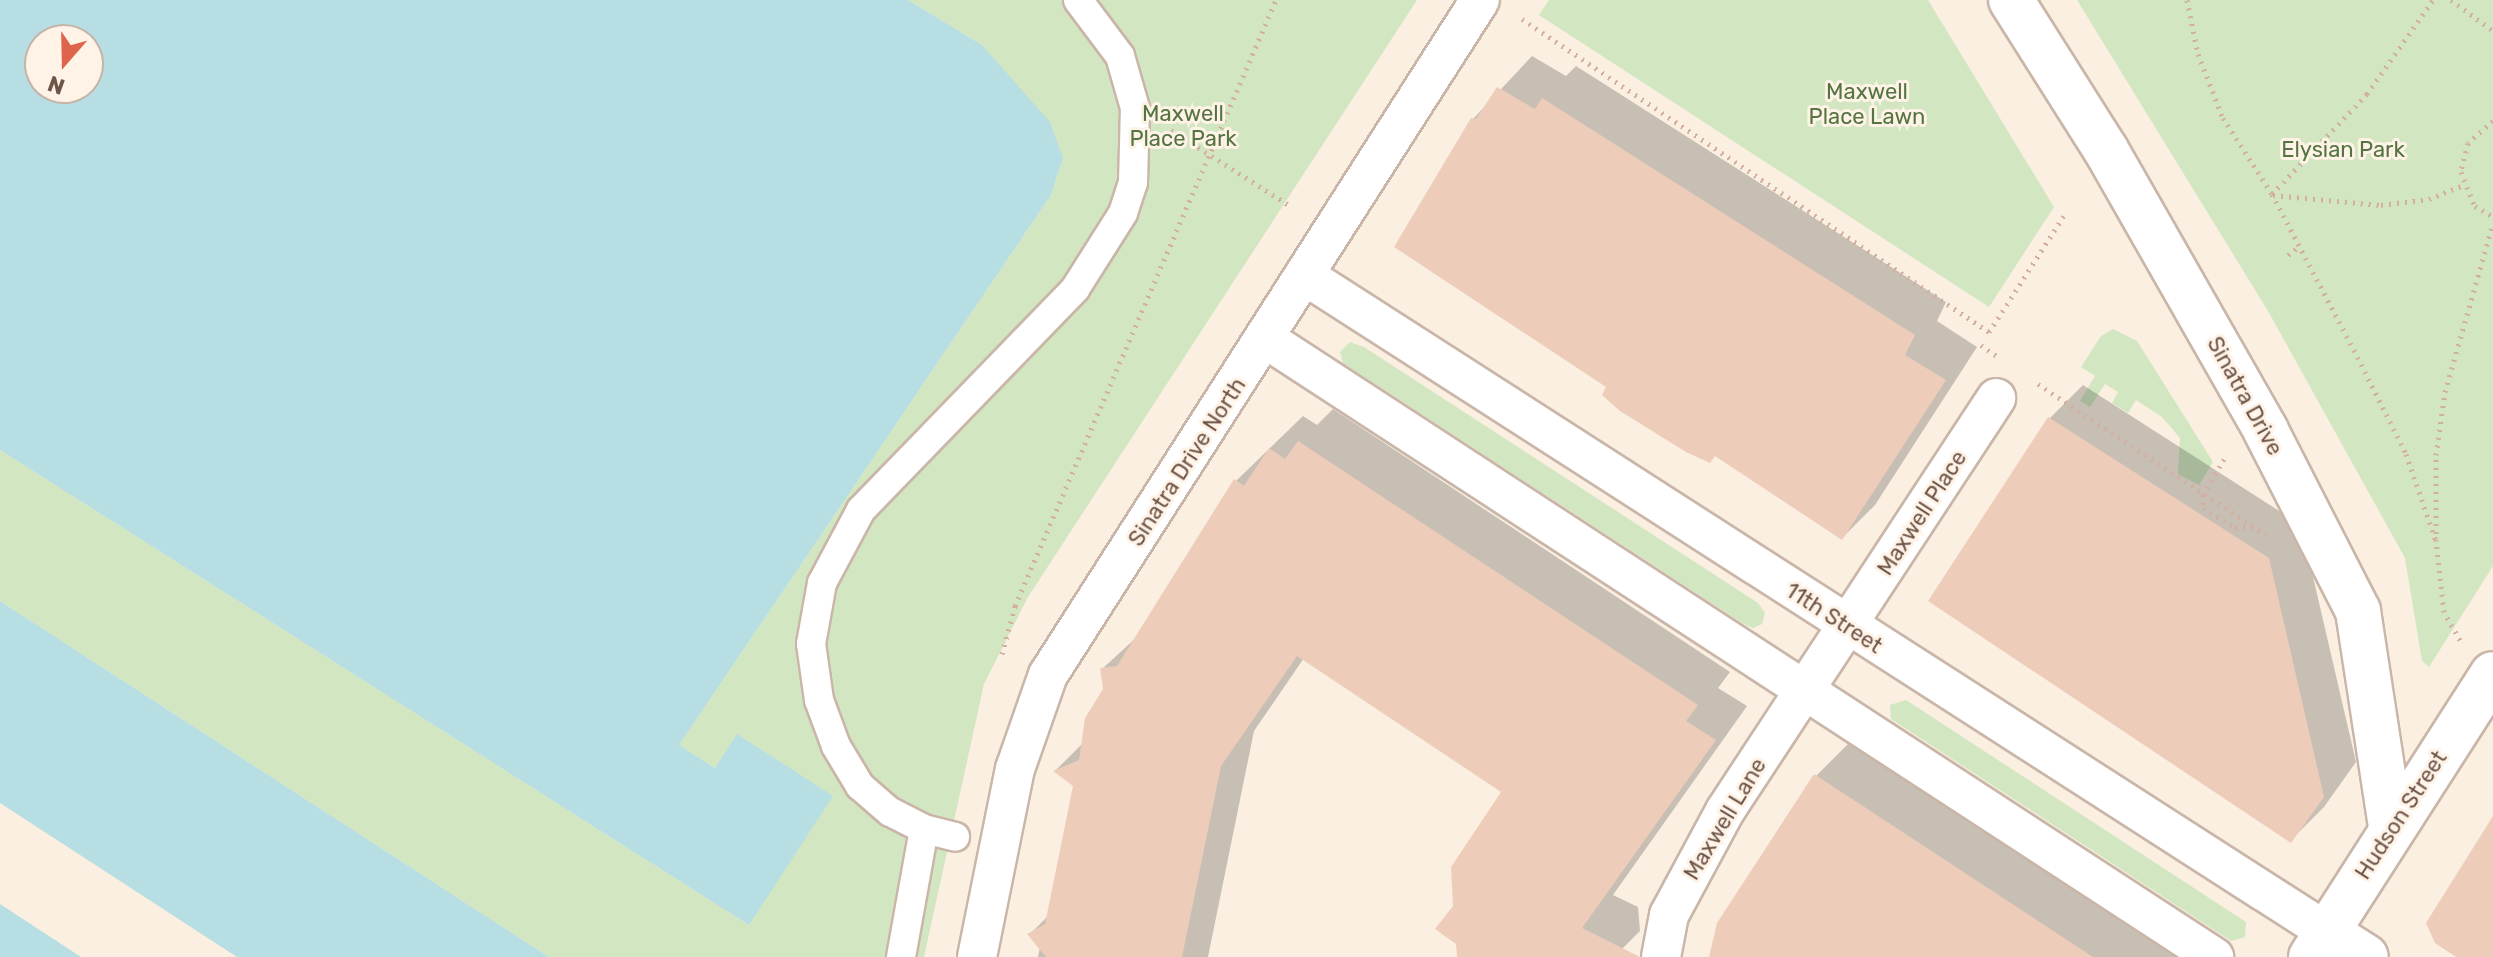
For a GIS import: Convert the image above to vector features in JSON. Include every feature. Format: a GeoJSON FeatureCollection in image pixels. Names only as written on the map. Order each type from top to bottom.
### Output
{"type":"FeatureCollection","features":[{"type":"Feature","properties":{"kind":"street"},"geometry":{"type":"LineString","coordinates":[[955,837],[924,829],[890,812],[860,786],[836,746],[819,700],[811,644],[822,583],[861,510],[1075,289],[1109,240],[1133,183],[1135,108],[1120,56],[1078,0]]}},
{"type":"Feature","properties":{"kind":"street","name":"Sinatra Drive North"},"geometry":{"type":"LineString","coordinates":[[977,957],[1015,769],[1048,675],[1266,339],[1480,0]]}},
{"type":"Feature","properties":{"kind":"street","name":"Sinatra Drive"},"geometry":{"type":"LineString","coordinates":[[2011,0],[2106,150],[2266,431],[2358,611],[2391,826]]}},
{"type":"Feature","properties":{"kind":"street","name":"11th Street"},"geometry":{"type":"LineString","coordinates":[[1304,275],[1848,626],[2319,944],[2366,957]]}},
{"type":"Feature","properties":{"kind":"street"},"geometry":{"type":"LineString","coordinates":[[1266,339],[2214,957]]}},
{"type":"Feature","properties":{"kind":"street","name":"Maxwell Place"},"geometry":{"type":"LineString","coordinates":[[1807,689],[1996,398]]}},
{"type":"Feature","properties":{"kind":"street","name":"Hudson Street"},"geometry":{"type":"LineString","coordinates":[[2319,944],[2391,826],[2493,674]]}},
{"type":"Feature","properties":{"kind":"street","name":"Maxwell Lane"},"geometry":{"type":"LineString","coordinates":[[1661,957],[1669,915],[1725,811],[1807,689]]}},
{"type":"Feature","properties":{"kind":"street"},"geometry":{"type":"LineString","coordinates":[[901,957],[924,829]]}},
{"type":"Feature","properties":{"kind":"path"},"geometry":{"type":"LineString","coordinates":[[1002,654],[1015,606],[1276,0]]}},
{"type":"Feature","properties":{"kind":"path"},"geometry":{"type":"LineString","coordinates":[[2187,0],[2198,54],[2223,118],[2272,194],[2406,454],[2436,541]]}},
{"type":"Feature","properties":{"kind":"path"},"geometry":{"type":"LineString","coordinates":[[2272,194],[2367,94],[2433,0]]}},
{"type":"Feature","properties":{"kind":"path"},"geometry":{"type":"LineString","coordinates":[[2451,0],[2493,30]]}},
{"type":"Feature","properties":{"kind":"path"},"geometry":{"type":"LineString","coordinates":[[1522,19],[1989,332],[2065,214]]}},
{"type":"Feature","properties":{"kind":"path"},"geometry":{"type":"LineString","coordinates":[[1135,108],[1292,207]]}},
{"type":"Feature","properties":{"kind":"path"},"geometry":{"type":"LineString","coordinates":[[2493,121],[2468,143],[2462,158],[2463,185],[2475,206],[2493,217]]}},
{"type":"Feature","properties":{"kind":"path"},"geometry":{"type":"LineString","coordinates":[[2272,194],[2381,205],[2429,199],[2463,185]]}},
{"type":"Feature","properties":{"kind":"path"},"geometry":{"type":"LineString","coordinates":[[2460,640],[2444,612],[2436,541],[2436,455],[2445,392],[2493,224]]}},
{"type":"Feature","properties":{"kind":"path"},"geometry":{"type":"LineString","coordinates":[[2288,255],[2300,246]]}},
{"type":"Feature","properties":{"kind":"path"},"geometry":{"type":"LineString","coordinates":[[2050,393],[2267,535]]}},
{"type":"Feature","properties":{"kind":"path"},"geometry":{"type":"LineString","coordinates":[[2224,459],[2203,495],[2203,508],[2235,528],[2253,527]]}},
{"type":"Feature","properties":{"kind":"green space","name":"Maxwell Place Park"},"geometry":{"type":"Polygon","coordinates":[[[908,0],[1417,0],[1028,597],[984,684],[924,957],[549,957],[0,601],[0,450],[749,925],[737,735],[715,768],[679,745],[1051,195],[1063,158],[982,45],[908,0]]]}},
{"type":"Feature","properties":{"kind":"green space","name":"Maxwell Place Lawn"},"geometry":{"type":"Polygon","coordinates":[[[1549,0],[1928,0],[2054,207],[1989,307],[1539,15],[1549,0]]]}},
{"type":"Feature","properties":{"kind":"green space","name":"Elysian Park"},"geometry":{"type":"Polygon","coordinates":[[[2077,0],[2493,0],[2493,566],[2429,667],[2422,661],[2405,558],[2268,311],[2077,0]]]}},
{"type":"Feature","properties":{"kind":"green space"},"geometry":{"type":"Polygon","coordinates":[[[2113,329],[2137,341],[2213,462],[2199,485],[2178,474],[2180,438],[2162,417],[2136,400],[2128,413],[2112,403],[2118,392],[2105,384],[2090,407],[2080,401],[2095,376],[2081,367],[2101,336],[2113,329]]]}},
{"type":"Feature","properties":{"kind":"green space"},"geometry":{"type":"Polygon","coordinates":[[[1350,342],[1364,347],[1758,603],[1765,613],[1762,624],[1753,628],[1742,623],[1343,363],[1340,352],[1350,342]]]}},
{"type":"Feature","properties":{"kind":"green space"},"geometry":{"type":"Polygon","coordinates":[[[1906,700],[2246,922],[2245,937],[2231,941],[1891,719],[1890,705],[1906,700]]]}},
{"type":"Feature","properties":{"kind":"water"},"geometry":{"type":"Polygon","coordinates":[[[0,0],[908,0],[982,45],[1050,122],[1063,158],[1051,195],[679,745],[715,768],[737,734],[833,796],[749,925],[0,450],[0,0]]]}},
{"type":"Feature","properties":{"kind":"water"},"geometry":{"type":"Polygon","coordinates":[[[0,601],[549,957],[237,957],[0,803],[0,601]]]}},
{"type":"Feature","properties":{"kind":"water"},"geometry":{"type":"Polygon","coordinates":[[[0,904],[81,957],[0,957],[0,904]]]}},
{"type":"Feature","properties":{"kind":"building"},"geometry":{"type":"Polygon","coordinates":[[[1497,87],[1535,109],[1542,98],[1915,335],[1905,355],[1946,380],[1842,540],[1715,456],[1710,463],[1686,452],[1620,411],[1602,395],[1606,387],[1394,247],[1471,118],[1476,119],[1497,87]]]}},
{"type":"Feature","properties":{"kind":"building"},"geometry":{"type":"Polygon","coordinates":[[[2048,417],[2269,558],[2324,797],[2291,843],[1928,601],[2048,417]]]}},
{"type":"Feature","properties":{"kind":"building"},"geometry":{"type":"Polygon","coordinates":[[[1298,441],[1698,705],[1686,721],[1716,740],[1582,928],[1640,957],[1457,957],[1456,944],[1435,929],[1453,906],[1451,867],[1501,792],[1297,656],[1221,766],[1182,957],[1046,957],[1027,934],[1045,924],[1073,786],[1053,771],[1079,760],[1085,718],[1103,689],[1100,668],[1117,666],[1234,479],[1244,486],[1269,448],[1285,459],[1298,441]]]}},
{"type":"Feature","properties":{"kind":"building"},"geometry":{"type":"Polygon","coordinates":[[[1814,774],[2093,957],[1709,957],[1717,923],[1814,774]]]}},
{"type":"Feature","properties":{"kind":"building"},"geometry":{"type":"Polygon","coordinates":[[[2493,816],[2493,957],[2456,957],[2435,943],[2426,923],[2493,816]]]}}]}
